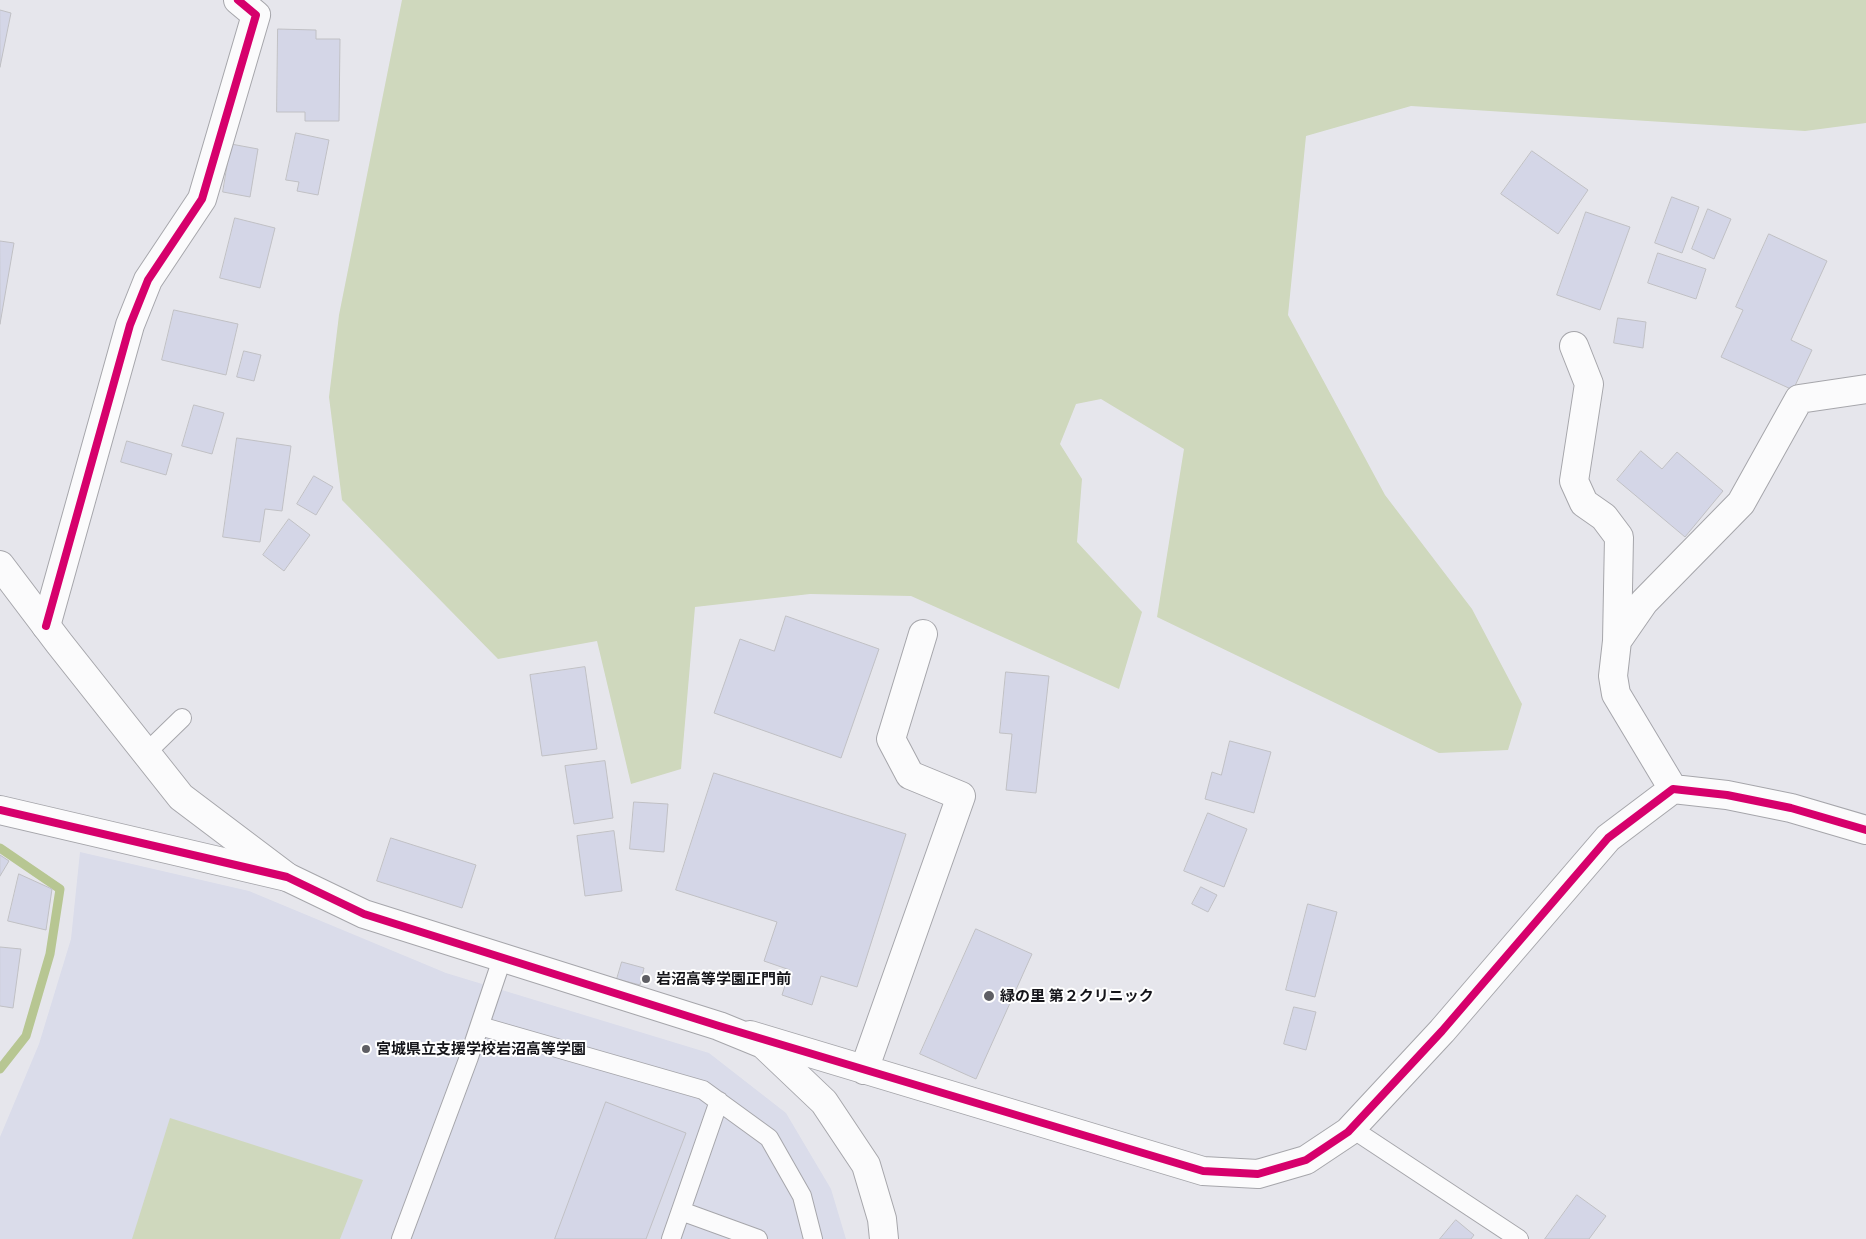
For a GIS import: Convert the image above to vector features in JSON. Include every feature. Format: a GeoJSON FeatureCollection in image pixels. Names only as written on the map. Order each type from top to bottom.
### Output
{"type":"FeatureCollection","features":[{"type":"Feature","properties":{"kind":"street"},"geometry":{"type":"LineString","coordinates":[[46,626],[130,325],[148,280],[202,199],[256,15],[238,0]]}},
{"type":"Feature","properties":{"kind":"street"},"geometry":{"type":"LineString","coordinates":[[1574,346],[1589,384],[1574,481],[1584,503],[1604,517],[1618,537],[1617,641],[1613,676],[1616,694],[1673,789]]}},
{"type":"Feature","properties":{"kind":"street"},"geometry":{"type":"LineString","coordinates":[[1617,641],[1644,602],[1741,503],[1799,399],[1866,389]]}},
{"type":"Feature","properties":{"kind":"street"},"geometry":{"type":"LineString","coordinates":[[0,565],[181,797],[287,878]]}},
{"type":"Feature","properties":{"kind":"street"},"geometry":{"type":"LineString","coordinates":[[864,1070],[961,796],[910,775],[890,739],[923,634]]}},
{"type":"Feature","properties":{"kind":"street"},"geometry":{"type":"LineString","coordinates":[[0,810],[287,878],[364,914],[864,1070],[1203,1171],[1258,1174],[1306,1160],[1351,1128],[1442,1031],[1608,838],[1673,789],[1727,795],[1791,808],[1866,830]]}},
{"type":"Feature","properties":{"kind":"street"},"geometry":{"type":"LineString","coordinates":[[720,1026],[763,1044],[824,1102],[866,1165],[882,1219],[884,1239]]}},
{"type":"Feature","properties":{"kind":"lane"},"geometry":{"type":"LineString","coordinates":[[146,753],[182,718]]}},
{"type":"Feature","properties":{"kind":"lane"},"geometry":{"type":"LineString","coordinates":[[401,1239],[480,1026],[503,956]]}},
{"type":"Feature","properties":{"kind":"lane"},"geometry":{"type":"LineString","coordinates":[[480,1026],[703,1090],[769,1138],[802,1196],[813,1239]]}},
{"type":"Feature","properties":{"kind":"lane"},"geometry":{"type":"LineString","coordinates":[[672,1239],[719,1101]]}},
{"type":"Feature","properties":{"kind":"lane"},"geometry":{"type":"LineString","coordinates":[[1351,1128],[1519,1239]]}},
{"type":"Feature","properties":{"kind":"lane"},"geometry":{"type":"LineString","coordinates":[[681,1211],[758,1239]]}},
{"type":"Feature","properties":{"kind":"shaded area","name":"宮城県立支援学校岩沼高等学園"},"geometry":{"type":"Polygon","coordinates":[[[80,852],[249,891],[446,973],[709,1053],[786,1113],[831,1189],[846,1239],[0,1239],[0,1137],[39,1044],[71,939],[80,852]]]}},
{"type":"Feature","properties":{"kind":"green space"},"geometry":{"type":"Polygon","coordinates":[[[402,0],[1866,0],[1866,123],[1805,131],[1411,106],[1306,136],[1288,315],[1385,495],[1472,609],[1522,704],[1508,750],[1439,753],[1157,617],[1184,449],[1101,399],[1076,404],[1060,444],[1082,479],[1077,542],[1142,612],[1119,689],[911,596],[810,594],[695,607],[681,769],[631,784],[597,641],[498,659],[342,500],[329,397],[339,315],[402,0]]]}},
{"type":"Feature","properties":{"kind":"green space"},"geometry":{"type":"Polygon","coordinates":[[[170,1118],[363,1180],[340,1239],[132,1239],[170,1118]]]}},
{"type":"Feature","properties":{"kind":"building"},"geometry":{"type":"Polygon","coordinates":[[[0,10],[11,13],[0,67],[0,10]]]}},
{"type":"Feature","properties":{"kind":"building"},"geometry":{"type":"Polygon","coordinates":[[[278,29],[316,30],[316,39],[340,39],[339,121],[305,121],[305,112],[277,112],[278,29]]]}},
{"type":"Feature","properties":{"kind":"building"},"geometry":{"type":"Polygon","coordinates":[[[296,133],[329,140],[318,195],[297,191],[299,182],[286,180],[296,133]]]}},
{"type":"Feature","properties":{"kind":"building"},"geometry":{"type":"Polygon","coordinates":[[[231,144],[258,149],[250,197],[223,192],[231,144]]]}},
{"type":"Feature","properties":{"kind":"building"},"geometry":{"type":"Polygon","coordinates":[[[1532,151],[1588,190],[1558,234],[1501,194],[1532,151]]]}},
{"type":"Feature","properties":{"kind":"building"},"geometry":{"type":"Polygon","coordinates":[[[1672,197],[1699,207],[1682,253],[1655,243],[1672,197]]]}},
{"type":"Feature","properties":{"kind":"building"},"geometry":{"type":"Polygon","coordinates":[[[1708,209],[1731,219],[1714,259],[1692,249],[1708,209]]]}},
{"type":"Feature","properties":{"kind":"building"},"geometry":{"type":"Polygon","coordinates":[[[1586,212],[1630,227],[1600,310],[1557,295],[1586,212]]]}},
{"type":"Feature","properties":{"kind":"building"},"geometry":{"type":"Polygon","coordinates":[[[235,218],[275,228],[260,288],[220,278],[235,218]]]}},
{"type":"Feature","properties":{"kind":"building"},"geometry":{"type":"Polygon","coordinates":[[[1769,234],[1827,261],[1791,340],[1812,350],[1793,390],[1721,357],[1743,310],[1736,307],[1769,234]]]}},
{"type":"Feature","properties":{"kind":"building"},"geometry":{"type":"Polygon","coordinates":[[[0,241],[14,243],[0,324],[0,241]]]}},
{"type":"Feature","properties":{"kind":"building"},"geometry":{"type":"Polygon","coordinates":[[[1658,253],[1706,269],[1696,299],[1648,283],[1658,253]]]}},
{"type":"Feature","properties":{"kind":"building"},"geometry":{"type":"Polygon","coordinates":[[[174,310],[238,324],[226,375],[162,360],[174,310]]]}},
{"type":"Feature","properties":{"kind":"building"},"geometry":{"type":"Polygon","coordinates":[[[1618,318],[1646,322],[1643,348],[1614,343],[1618,318]]]}},
{"type":"Feature","properties":{"kind":"building"},"geometry":{"type":"Polygon","coordinates":[[[244,351],[261,355],[254,381],[237,377],[244,351]]]}},
{"type":"Feature","properties":{"kind":"building"},"geometry":{"type":"Polygon","coordinates":[[[194,405],[224,413],[212,454],[182,446],[194,405]]]}},
{"type":"Feature","properties":{"kind":"building"},"geometry":{"type":"Polygon","coordinates":[[[237,438],[291,446],[282,511],[265,509],[260,542],[223,537],[237,438]]]}},
{"type":"Feature","properties":{"kind":"building"},"geometry":{"type":"Polygon","coordinates":[[[127,441],[172,454],[166,475],[121,462],[127,441]]]}},
{"type":"Feature","properties":{"kind":"building"},"geometry":{"type":"Polygon","coordinates":[[[1641,451],[1662,469],[1677,452],[1723,491],[1685,537],[1617,480],[1641,451]]]}},
{"type":"Feature","properties":{"kind":"building"},"geometry":{"type":"Polygon","coordinates":[[[314,476],[333,487],[316,515],[297,504],[314,476]]]}},
{"type":"Feature","properties":{"kind":"building"},"geometry":{"type":"Polygon","coordinates":[[[289,519],[310,535],[284,571],[263,555],[289,519]]]}},
{"type":"Feature","properties":{"kind":"building"},"geometry":{"type":"Polygon","coordinates":[[[786,616],[879,649],[841,758],[714,713],[740,639],[774,651],[786,616]]]}},
{"type":"Feature","properties":{"kind":"building"},"geometry":{"type":"Polygon","coordinates":[[[585,667],[597,749],[542,756],[530,675],[585,667]]]}},
{"type":"Feature","properties":{"kind":"building"},"geometry":{"type":"Polygon","coordinates":[[[1006,672],[1049,676],[1036,793],[1006,790],[1012,734],[1000,733],[1006,672]]]}},
{"type":"Feature","properties":{"kind":"building"},"geometry":{"type":"Polygon","coordinates":[[[1230,741],[1271,752],[1254,813],[1205,799],[1212,772],[1221,775],[1230,741]]]}},
{"type":"Feature","properties":{"kind":"building"},"geometry":{"type":"Polygon","coordinates":[[[605,761],[613,818],[574,824],[565,766],[605,761]]]}},
{"type":"Feature","properties":{"kind":"building"},"geometry":{"type":"Polygon","coordinates":[[[714,773],[906,834],[857,987],[821,976],[812,1005],[782,995],[790,970],[764,961],[777,922],[676,890],[714,773]]]}},
{"type":"Feature","properties":{"kind":"building"},"geometry":{"type":"Polygon","coordinates":[[[634,802],[668,804],[664,852],[630,849],[634,802]]]}},
{"type":"Feature","properties":{"kind":"building"},"geometry":{"type":"Polygon","coordinates":[[[1208,813],[1247,829],[1224,887],[1184,871],[1208,813]]]}},
{"type":"Feature","properties":{"kind":"building"},"geometry":{"type":"Polygon","coordinates":[[[614,831],[622,891],[585,896],[577,836],[614,831]]]}},
{"type":"Feature","properties":{"kind":"building"},"geometry":{"type":"Polygon","coordinates":[[[391,838],[476,865],[462,908],[377,881],[391,838]]]}},
{"type":"Feature","properties":{"kind":"building"},"geometry":{"type":"Polygon","coordinates":[[[0,855],[9,861],[0,876],[0,855]]]}},
{"type":"Feature","properties":{"kind":"building"},"geometry":{"type":"Polygon","coordinates":[[[19,874],[52,889],[46,930],[8,921],[19,874]]]}},
{"type":"Feature","properties":{"kind":"building"},"geometry":{"type":"Polygon","coordinates":[[[1201,887],[1217,895],[1208,912],[1192,904],[1201,887]]]}},
{"type":"Feature","properties":{"kind":"building"},"geometry":{"type":"Polygon","coordinates":[[[1308,904],[1337,912],[1315,997],[1286,990],[1308,904]]]}},
{"type":"Feature","properties":{"kind":"building"},"geometry":{"type":"Polygon","coordinates":[[[976,929],[1032,954],[976,1079],[920,1054],[976,929]]]}},
{"type":"Feature","properties":{"kind":"building"},"geometry":{"type":"Polygon","coordinates":[[[0,947],[21,949],[13,1008],[0,1006],[0,947]]]}},
{"type":"Feature","properties":{"kind":"building"},"geometry":{"type":"Polygon","coordinates":[[[622,962],[644,968],[640,985],[617,979],[622,962]]]}},
{"type":"Feature","properties":{"kind":"building"},"geometry":{"type":"Polygon","coordinates":[[[1294,1007],[1316,1012],[1306,1050],[1284,1044],[1294,1007]]]}},
{"type":"Feature","properties":{"kind":"building"},"geometry":{"type":"Polygon","coordinates":[[[606,1102],[686,1133],[646,1239],[555,1239],[606,1102]]]}},
{"type":"Feature","properties":{"kind":"building"},"geometry":{"type":"Polygon","coordinates":[[[1577,1195],[1606,1216],[1589,1239],[1545,1239],[1577,1195]]]}},
{"type":"Feature","properties":{"kind":"building"},"geometry":{"type":"Polygon","coordinates":[[[1456,1220],[1474,1235],[1471,1239],[1440,1239],[1456,1220]]]}},
{"type":"Feature","properties":{"kind":"waterway"},"geometry":{"type":"LineString","coordinates":[[0,848],[60,889],[50,954],[26,1036],[0,1069]]}},
{"type":"Feature","properties":{"kind":"cycle path"},"geometry":{"type":"LineString","coordinates":[[46,626],[130,325],[148,280],[202,199],[256,15],[238,0]]}},
{"type":"Feature","properties":{"kind":"cycle path"},"geometry":{"type":"LineString","coordinates":[[0,810],[287,877],[364,914],[719,1026],[1203,1171],[1258,1174],[1306,1160],[1348,1132],[1442,1031],[1608,838],[1673,789],[1727,795],[1791,808],[1866,830]]}},
{"type":"Feature","properties":{"kind":"place","name":"岩沼高等学園正門前"},"geometry":{"type":"Point","coordinates":[646,979]}},
{"type":"Feature","properties":{"kind":"place","name":"緑の里 第２クリニック"},"geometry":{"type":"Point","coordinates":[989,996]}},
{"type":"Feature","properties":{"kind":"place","name":"宮城県立支援学校岩沼高等学園"},"geometry":{"type":"Point","coordinates":[366,1049]}}]}
